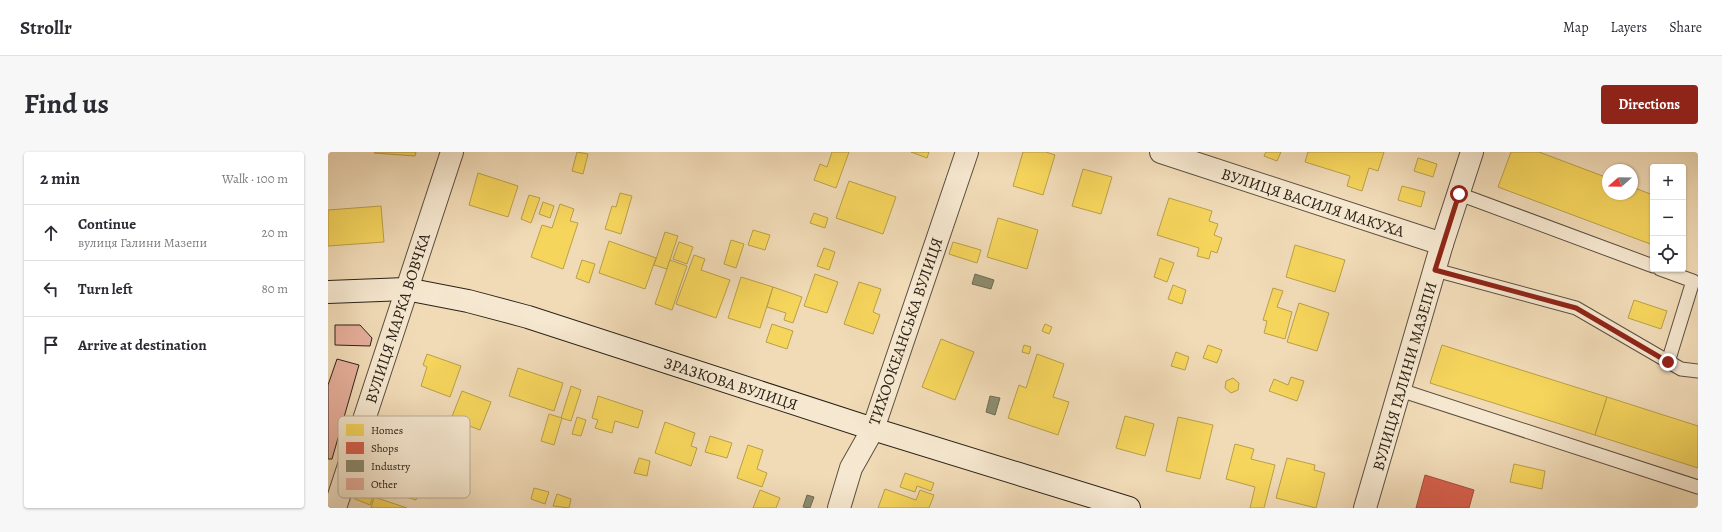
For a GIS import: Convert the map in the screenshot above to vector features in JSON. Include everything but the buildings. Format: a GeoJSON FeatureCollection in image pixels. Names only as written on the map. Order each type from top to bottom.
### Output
{"type":"FeatureCollection","features":[{"type":"Feature","properties":{"kind":"street","name":"ВУЛИЦЯ МАРКА ВОВЧКА"},"geometry":{"type":"LineString","coordinates":[[365,416],[452,152]]}},
{"type":"Feature","properties":{"kind":"street","name":"ТИХООКЕАНСЬКА ВУЛИЦЯ"},"geometry":{"type":"LineString","coordinates":[[839,508],[850,468],[873,429],[967,152]]}},
{"type":"Feature","properties":{"kind":"street","name":"ВУЛИЦЯ ВАСИЛЯ МАКУХА"},"geometry":{"type":"LineString","coordinates":[[1161,152],[1442,244]]}},
{"type":"Feature","properties":{"kind":"street","name":"ВУЛИЦЯ ГАЛИНИ МАЗЕПИ"},"geometry":{"type":"LineString","coordinates":[[1365,508],[1442,244],[1472,152]]}},
{"type":"Feature","properties":{"kind":"street","name":"ЗРАЗКОВА ВУЛИЦЯ"},"geometry":{"type":"LineString","coordinates":[[328,292],[406,289],[468,301],[528,318],[873,429],[1129,508]]}},
{"type":"Feature","properties":{"kind":"street","name":"ВУЛИЦЯ МАРКА ВОВЧКА"},"geometry":{"type":"LineString","coordinates":[[335,508],[338,498]]}},
{"type":"Feature","properties":{"kind":"lane"},"geometry":{"type":"LineString","coordinates":[[1459,194],[1650,265]]}},
{"type":"Feature","properties":{"kind":"lane"},"geometry":{"type":"LineString","coordinates":[[1435,270],[1576,308],[1681,370],[1698,371]]}},
{"type":"Feature","properties":{"kind":"lane"},"geometry":{"type":"LineString","coordinates":[[1668,272],[1693,281],[1668,362]]}},
{"type":"Feature","properties":{"kind":"lane"},"geometry":{"type":"LineString","coordinates":[[1400,390],[1698,487]]}},
{"type":"Feature","properties":{"kind":"route"},"geometry":{"type":"LineString","coordinates":[[1459,194],[1435,270],[1576,308],[1668,362]]}}]}
